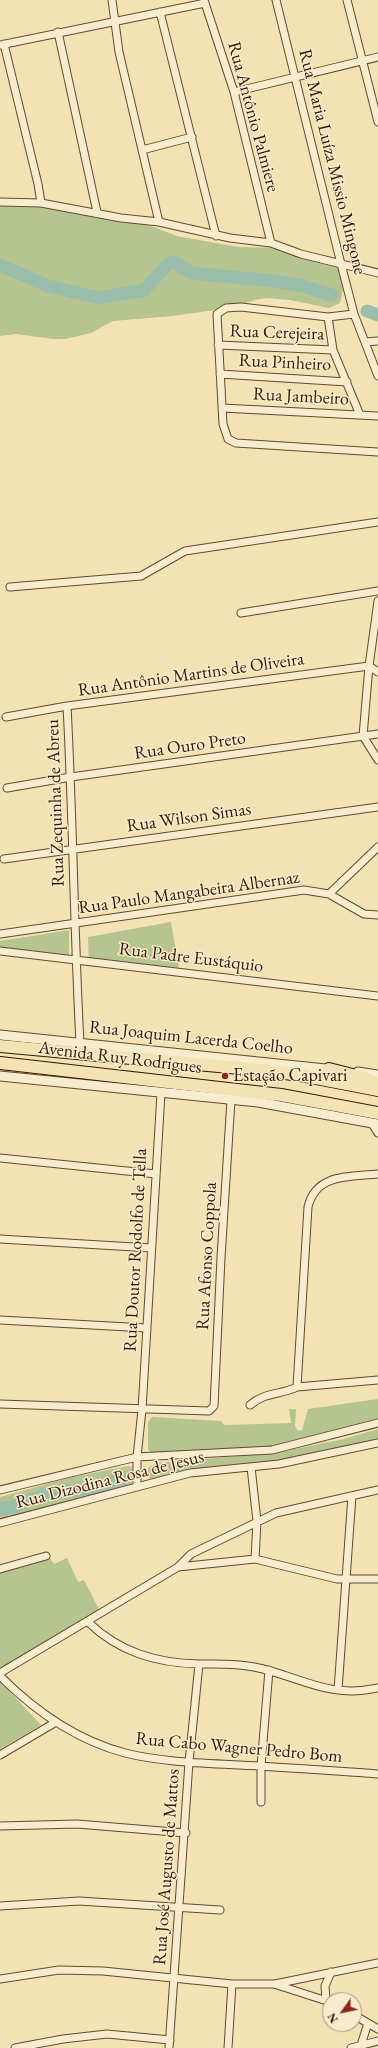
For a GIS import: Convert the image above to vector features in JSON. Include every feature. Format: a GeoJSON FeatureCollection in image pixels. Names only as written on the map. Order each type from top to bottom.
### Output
{"type":"FeatureCollection","features":[{"type":"Feature","properties":{"kind":"main road","name":"Avenida Ruy Rodrigues"},"geometry":{"type":"LineString","coordinates":[[0,1046],[262,1070],[300,1075],[378,1090]]}},
{"type":"Feature","properties":{"kind":"main road","name":"Avenida Ruy Rodrigues"},"geometry":{"type":"LineString","coordinates":[[0,1063],[116,1074],[157,1082],[256,1091],[376,1121]]}},
{"type":"Feature","properties":{"kind":"main road"},"geometry":{"type":"LineString","coordinates":[[329,1069],[364,1078],[378,1084]]}},
{"type":"Feature","properties":{"kind":"street"},"geometry":{"type":"LineString","coordinates":[[112,0],[119,52],[159,222]]}},
{"type":"Feature","properties":{"kind":"street","name":"Rua Maria Luíza Missio Mingone"},"geometry":{"type":"LineString","coordinates":[[276,0],[297,78],[354,314],[378,376]]}},
{"type":"Feature","properties":{"kind":"street"},"geometry":{"type":"LineString","coordinates":[[346,0],[378,122]]}},
{"type":"Feature","properties":{"kind":"street"},"geometry":{"type":"LineString","coordinates":[[41,203],[38,184],[2,45],[205,2]]}},
{"type":"Feature","properties":{"kind":"street","name":"Rua Antônio Palmiere"},"geometry":{"type":"LineString","coordinates":[[205,2],[234,92],[271,243]]}},
{"type":"Feature","properties":{"kind":"street"},"geometry":{"type":"LineString","coordinates":[[160,12],[216,236]]}},
{"type":"Feature","properties":{"kind":"street"},"geometry":{"type":"LineString","coordinates":[[58,32],[97,212]]}},
{"type":"Feature","properties":{"kind":"street"},"geometry":{"type":"LineString","coordinates":[[234,92],[297,78],[378,57]]}},
{"type":"Feature","properties":{"kind":"street"},"geometry":{"type":"LineString","coordinates":[[142,150],[192,137]]}},
{"type":"Feature","properties":{"kind":"street"},"geometry":{"type":"LineString","coordinates":[[0,202],[41,203],[97,212],[120,218],[159,222],[216,236],[271,243],[300,254],[378,273]]}},
{"type":"Feature","properties":{"kind":"street"},"geometry":{"type":"LineString","coordinates":[[354,314],[328,317],[241,307],[226,308],[217,314],[223,424],[228,439],[236,443],[378,452]]}},
{"type":"Feature","properties":{"kind":"street"},"geometry":{"type":"LineString","coordinates":[[328,317],[333,350],[360,415]]}},
{"type":"Feature","properties":{"kind":"street"},"geometry":{"type":"LineString","coordinates":[[365,342],[378,341]]}},
{"type":"Feature","properties":{"kind":"street","name":"Rua Cerejeira"},"geometry":{"type":"LineString","coordinates":[[218,345],[333,350]]}},
{"type":"Feature","properties":{"kind":"street","name":"Rua Pinheiro"},"geometry":{"type":"LineString","coordinates":[[220,374],[347,382]]}},
{"type":"Feature","properties":{"kind":"street","name":"Rua Jambeiro"},"geometry":{"type":"LineString","coordinates":[[222,408],[378,416]]}},
{"type":"Feature","properties":{"kind":"street"},"geometry":{"type":"LineString","coordinates":[[10,586],[141,576],[185,551],[378,522]]}},
{"type":"Feature","properties":{"kind":"street"},"geometry":{"type":"LineString","coordinates":[[241,613],[378,592]]}},
{"type":"Feature","properties":{"kind":"street"},"geometry":{"type":"LineString","coordinates":[[378,601],[369,666],[363,736],[378,760]]}},
{"type":"Feature","properties":{"kind":"street"},"geometry":{"type":"LineString","coordinates":[[369,666],[378,672]]}},
{"type":"Feature","properties":{"kind":"street","name":"Rua Antônio Martins de Oliveira"},"geometry":{"type":"LineString","coordinates":[[6,716],[67,706],[369,666]]}},
{"type":"Feature","properties":{"kind":"street","name":"Rua Zequinha de Abreu"},"geometry":{"type":"LineString","coordinates":[[67,706],[74,849],[76,960],[80,1042]]}},
{"type":"Feature","properties":{"kind":"street","name":"Rua Ouro Preto"},"geometry":{"type":"LineString","coordinates":[[7,788],[378,734]]}},
{"type":"Feature","properties":{"kind":"street","name":"Rua Wilson Simas"},"geometry":{"type":"LineString","coordinates":[[4,859],[378,807]]}},
{"type":"Feature","properties":{"kind":"street"},"geometry":{"type":"LineString","coordinates":[[329,894],[378,847]]}},
{"type":"Feature","properties":{"kind":"street","name":"Rua Paulo Mangabeira Albernaz"},"geometry":{"type":"LineString","coordinates":[[0,934],[75,925],[304,890],[329,894],[364,914],[378,915]]}},
{"type":"Feature","properties":{"kind":"street","name":"Rua Padre Eustáquio"},"geometry":{"type":"LineString","coordinates":[[0,951],[378,996]]}},
{"type":"Feature","properties":{"kind":"street","name":"Rua Joaquim Lacerda Coelho"},"geometry":{"type":"LineString","coordinates":[[0,1035],[80,1042],[378,1075]]}},
{"type":"Feature","properties":{"kind":"street"},"geometry":{"type":"LineString","coordinates":[[0,1076],[285,1106],[376,1121],[378,1133]]}},
{"type":"Feature","properties":{"kind":"street","name":"Rua Doutor Rodolfo de Tella"},"geometry":{"type":"LineString","coordinates":[[137,1487],[137,1457],[142,1410],[161,1093]]}},
{"type":"Feature","properties":{"kind":"street","name":"Rua Afonso Coppola"},"geometry":{"type":"LineString","coordinates":[[142,1410],[209,1411],[214,1406],[221,1258],[231,1100]]}},
{"type":"Feature","properties":{"kind":"street"},"geometry":{"type":"LineString","coordinates":[[0,1158],[156,1174]]}},
{"type":"Feature","properties":{"kind":"street"},"geometry":{"type":"LineString","coordinates":[[297,1387],[308,1207],[310,1196],[320,1186],[334,1178],[378,1174]]}},
{"type":"Feature","properties":{"kind":"street"},"geometry":{"type":"LineString","coordinates":[[0,1239],[151,1248]]}},
{"type":"Feature","properties":{"kind":"street"},"geometry":{"type":"LineString","coordinates":[[0,1320],[147,1328]]}},
{"type":"Feature","properties":{"kind":"street"},"geometry":{"type":"LineString","coordinates":[[250,1405],[266,1395],[287,1392],[297,1387],[378,1380]]}},
{"type":"Feature","properties":{"kind":"street"},"geometry":{"type":"LineString","coordinates":[[0,1404],[142,1410]]}},
{"type":"Feature","properties":{"kind":"street"},"geometry":{"type":"LineString","coordinates":[[0,1490],[137,1457],[272,1450],[378,1423]]}},
{"type":"Feature","properties":{"kind":"street","name":"Rua Dizodina Rosa de Jesus"},"geometry":{"type":"LineString","coordinates":[[0,1523],[190,1473],[280,1464],[378,1443]]}},
{"type":"Feature","properties":{"kind":"street"},"geometry":{"type":"LineString","coordinates":[[251,1467],[257,1521],[255,1559]]}},
{"type":"Feature","properties":{"kind":"street"},"geometry":{"type":"LineString","coordinates":[[0,1675],[176,1568],[191,1554],[257,1521],[276,1513],[378,1490]]}},
{"type":"Feature","properties":{"kind":"street"},"geometry":{"type":"LineString","coordinates":[[338,1690],[352,1496]]}},
{"type":"Feature","properties":{"kind":"street"},"geometry":{"type":"LineString","coordinates":[[0,1569],[46,1556]]}},
{"type":"Feature","properties":{"kind":"street"},"geometry":{"type":"LineString","coordinates":[[176,1568],[255,1559],[324,1577],[346,1580],[378,1579]]}},
{"type":"Feature","properties":{"kind":"street"},"geometry":{"type":"LineString","coordinates":[[88,1622],[103,1637],[143,1656],[165,1662],[199,1664],[229,1663],[269,1670],[318,1687],[338,1690],[355,1692],[378,1688]]}},
{"type":"Feature","properties":{"kind":"street","name":"Rua José Augusto de Mattos"},"geometry":{"type":"LineString","coordinates":[[169,2048],[186,1833],[189,1762],[199,1664]]}},
{"type":"Feature","properties":{"kind":"street"},"geometry":{"type":"LineString","coordinates":[[262,1802],[261,1766],[269,1670]]}},
{"type":"Feature","properties":{"kind":"street","name":"Rua Cabo Wagner Pedro Bom"},"geometry":{"type":"LineString","coordinates":[[0,1675],[36,1709],[56,1722],[73,1732],[124,1753],[189,1762],[378,1774]]}},
{"type":"Feature","properties":{"kind":"street"},"geometry":{"type":"LineString","coordinates":[[0,1755],[56,1722]]}},
{"type":"Feature","properties":{"kind":"street"},"geometry":{"type":"LineString","coordinates":[[0,1826],[77,1824],[186,1833]]}},
{"type":"Feature","properties":{"kind":"street"},"geometry":{"type":"LineString","coordinates":[[0,1906],[79,1901],[220,1910]]}},
{"type":"Feature","properties":{"kind":"street"},"geometry":{"type":"LineString","coordinates":[[0,1979],[58,1970],[103,1971],[175,1977],[232,1984],[274,1984],[378,1963]]}},
{"type":"Feature","properties":{"kind":"street"},"geometry":{"type":"LineString","coordinates":[[326,1992],[325,1986],[331,1972]]}},
{"type":"Feature","properties":{"kind":"street"},"geometry":{"type":"LineString","coordinates":[[228,2048],[232,1984]]}},
{"type":"Feature","properties":{"kind":"street"},"geometry":{"type":"LineString","coordinates":[[274,1984],[322,1999]]}},
{"type":"Feature","properties":{"kind":"street"},"geometry":{"type":"LineString","coordinates":[[362,2020],[378,2029]]}},
{"type":"Feature","properties":{"kind":"street"},"geometry":{"type":"LineString","coordinates":[[361,2045],[368,2023]]}},
{"type":"Feature","properties":{"kind":"street"},"geometry":{"type":"LineString","coordinates":[[15,2048],[63,2039],[107,2034],[170,2040]]}},
{"type":"Feature","properties":{"kind":"street"},"geometry":{"type":"LineString","coordinates":[[351,2048],[378,2041]]}},
{"type":"Feature","properties":{"kind":"green space"},"geometry":{"type":"Polygon","coordinates":[[[0,201],[133,219],[177,236],[238,247],[286,248],[331,262],[340,270],[345,281],[340,303],[329,308],[290,300],[266,298],[230,308],[172,316],[113,321],[91,333],[65,339],[53,339],[16,334],[0,336],[0,201]]]}},
{"type":"Feature","properties":{"kind":"green space"},"geometry":{"type":"Polygon","coordinates":[[[171,922],[180,974],[89,965],[88,937],[171,922]]]}},
{"type":"Feature","properties":{"kind":"green space"},"geometry":{"type":"Polygon","coordinates":[[[69,930],[69,955],[0,947],[0,941],[69,930]]]}},
{"type":"Feature","properties":{"kind":"green space"},"geometry":{"type":"Polygon","coordinates":[[[378,1399],[378,1420],[278,1445],[251,1448],[154,1453],[150,1452],[148,1449],[148,1422],[152,1417],[221,1421],[224,1425],[291,1423],[289,1409],[296,1409],[295,1426],[298,1431],[302,1430],[308,1409],[378,1399]]]}},
{"type":"Feature","properties":{"kind":"green space"},"geometry":{"type":"Polygon","coordinates":[[[378,1429],[378,1442],[283,1461],[155,1480],[149,1478],[148,1468],[156,1463],[275,1453],[344,1439],[378,1429]]]}},
{"type":"Feature","properties":{"kind":"green space"},"geometry":{"type":"Polygon","coordinates":[[[128,1466],[132,1467],[135,1471],[133,1485],[0,1519],[0,1497],[68,1478],[128,1466]]]}},
{"type":"Feature","properties":{"kind":"green space"},"geometry":{"type":"Polygon","coordinates":[[[47,1554],[54,1564],[67,1558],[78,1582],[84,1580],[101,1613],[0,1671],[0,1567],[47,1554]]]}},
{"type":"Feature","properties":{"kind":"green space"},"geometry":{"type":"Polygon","coordinates":[[[0,1681],[41,1725],[0,1749],[0,1681]]]}},
{"type":"Feature","properties":{"kind":"waterway"},"geometry":{"type":"LineString","coordinates":[[0,265],[48,286],[99,298],[144,290],[168,264],[174,262],[191,273],[273,281],[303,286],[332,295]]}},
{"type":"Feature","properties":{"kind":"waterway"},"geometry":{"type":"LineString","coordinates":[[367,311],[378,315]]}},
{"type":"Feature","properties":{"kind":"waterway"},"geometry":{"type":"LineString","coordinates":[[0,1509],[13,1507],[46,1494],[99,1488],[122,1479]]}},
{"type":"Feature","properties":{"kind":"place","name":"Estação Capivari"},"geometry":{"type":"Point","coordinates":[225,1076]}}]}
